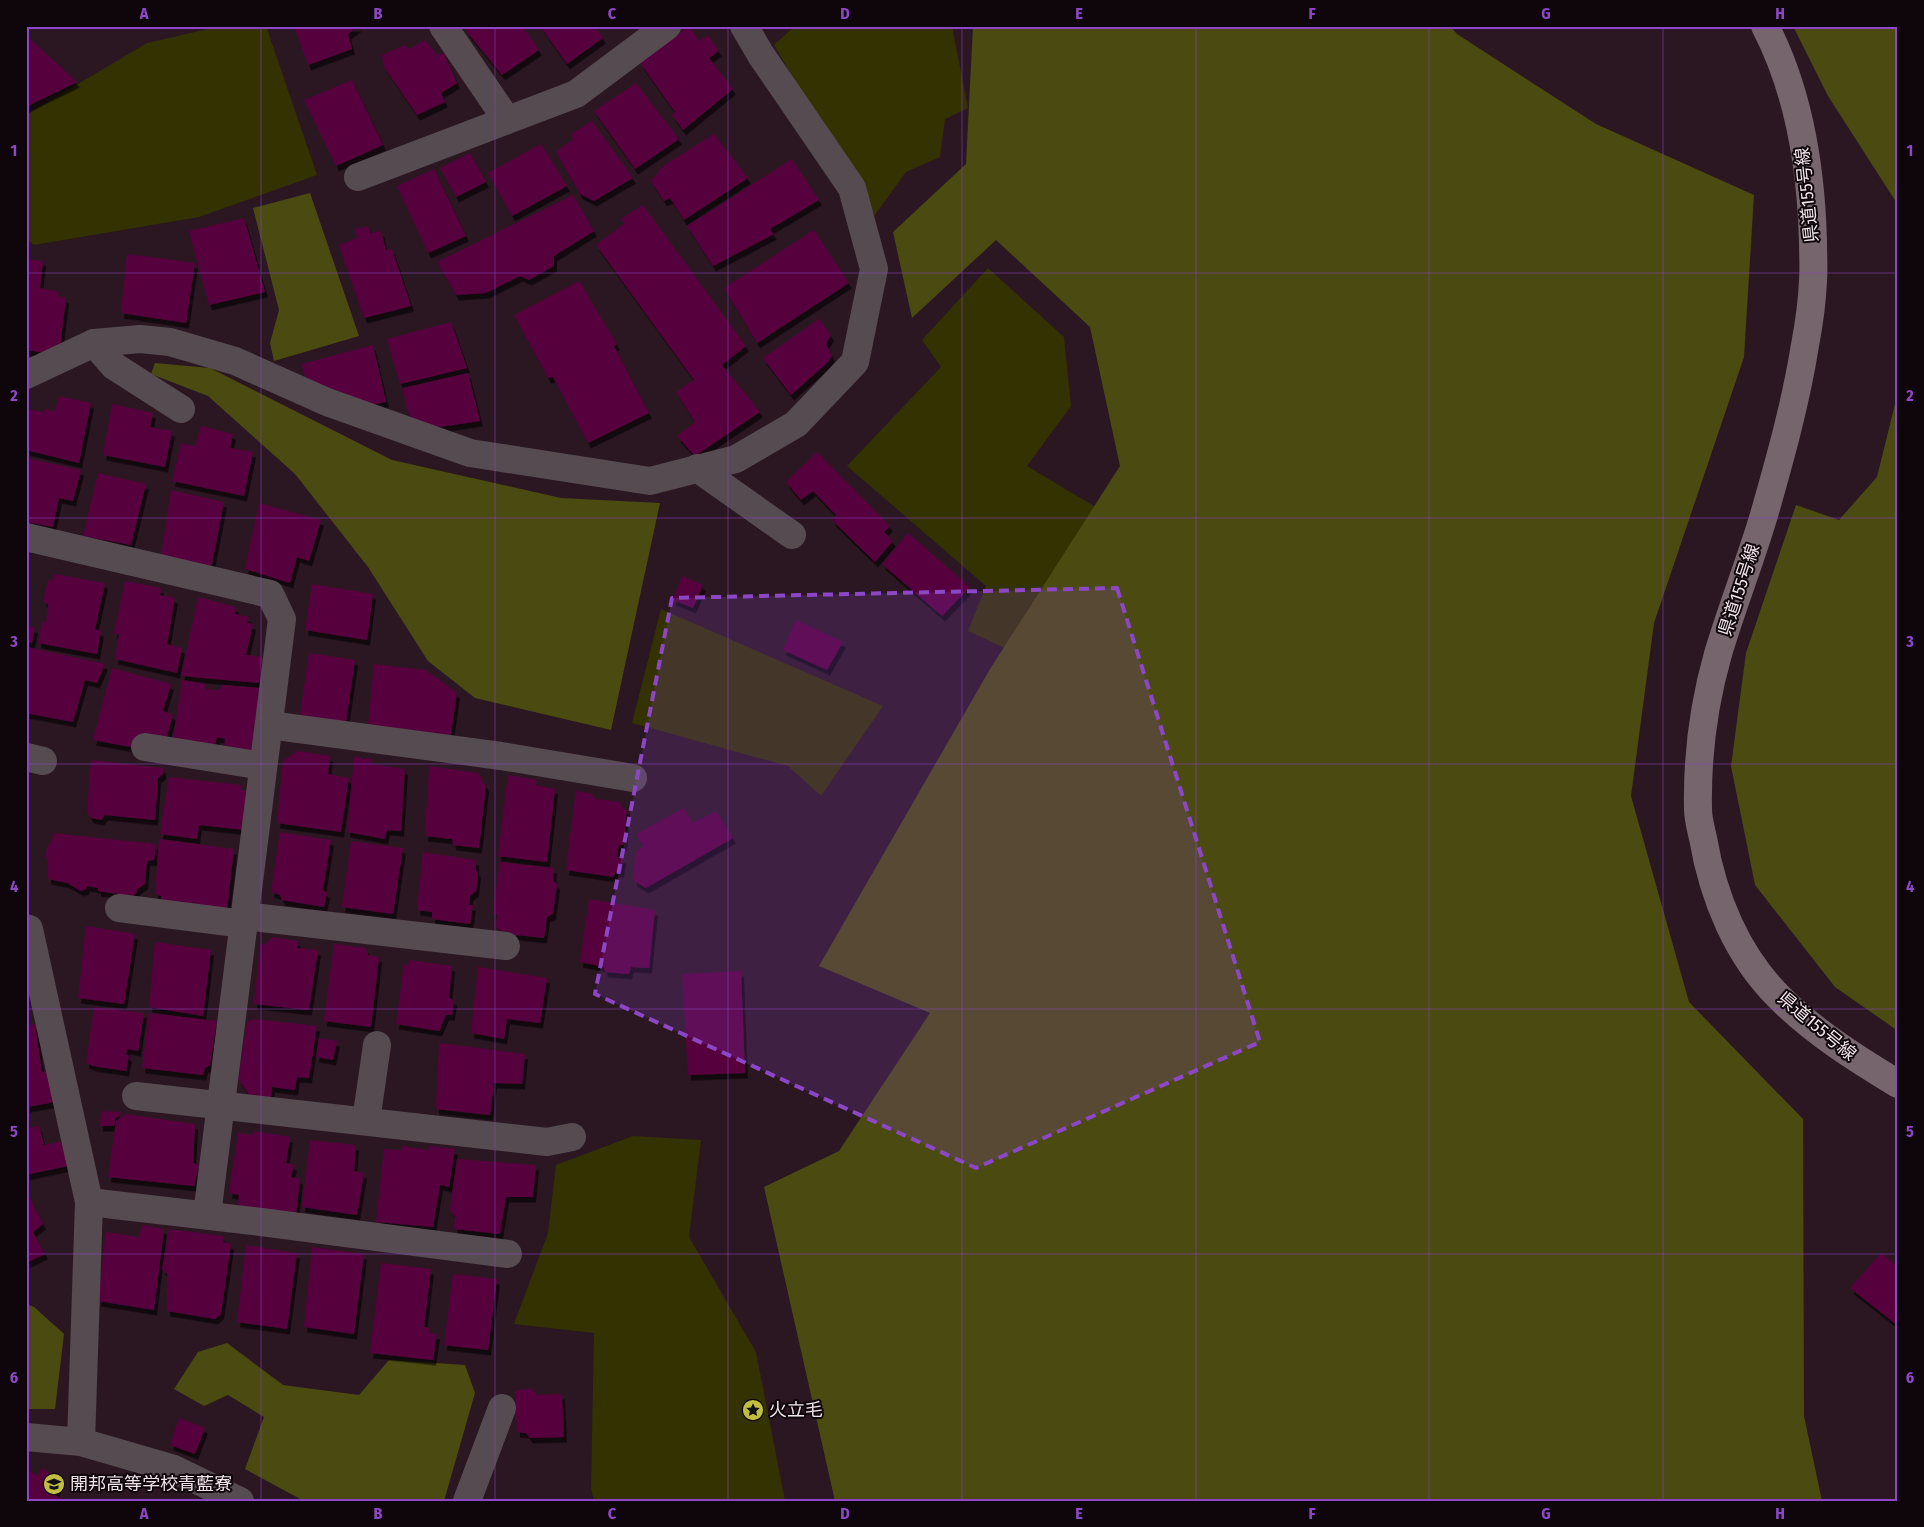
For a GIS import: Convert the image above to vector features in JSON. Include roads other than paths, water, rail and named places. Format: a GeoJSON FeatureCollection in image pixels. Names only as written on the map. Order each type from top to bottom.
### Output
{"type":"FeatureCollection","features":[{"type":"Feature","properties":{"kind":"main road","name":"県道155号線"},"geometry":{"type":"LineString","coordinates":[[1765,26],[1779,53],[1800,129],[1812,202],[1814,280],[1805,346],[1788,426],[1763,516],[1718,655],[1706,707],[1700,760],[1698,812],[1708,867],[1722,908],[1735,937],[1756,969],[1780,998],[1844,1052],[1898,1084]]}},
{"type":"Feature","properties":{"kind":"street"},"geometry":{"type":"LineString","coordinates":[[443,26],[507,120]]}},
{"type":"Feature","properties":{"kind":"street"},"geometry":{"type":"LineString","coordinates":[[358,177],[576,94],[667,26]]}},
{"type":"Feature","properties":{"kind":"street"},"geometry":{"type":"LineString","coordinates":[[26,375],[94,343],[140,339],[170,342],[235,361],[327,402],[470,453],[650,480],[736,459],[796,424],[855,362],[874,269],[852,188],[761,55],[744,26]]}},
{"type":"Feature","properties":{"kind":"street"},"geometry":{"type":"LineString","coordinates":[[94,343],[114,366],[181,409]]}},
{"type":"Feature","properties":{"kind":"street"},"geometry":{"type":"LineString","coordinates":[[698,468],[792,535]]}},
{"type":"Feature","properties":{"kind":"street"},"geometry":{"type":"LineString","coordinates":[[26,536],[270,594],[282,619],[207,1215]]}},
{"type":"Feature","properties":{"kind":"street"},"geometry":{"type":"LineString","coordinates":[[269,725],[501,756],[633,778]]}},
{"type":"Feature","properties":{"kind":"street"},"geometry":{"type":"LineString","coordinates":[[144,747],[264,766]]}},
{"type":"Feature","properties":{"kind":"street"},"geometry":{"type":"LineString","coordinates":[[119,908],[506,946]]}},
{"type":"Feature","properties":{"kind":"street"},"geometry":{"type":"LineString","coordinates":[[26,928],[29,929],[88,1202],[80,1442]]}},
{"type":"Feature","properties":{"kind":"street"},"geometry":{"type":"LineString","coordinates":[[366,1121],[377,1045]]}},
{"type":"Feature","properties":{"kind":"street"},"geometry":{"type":"LineString","coordinates":[[136,1096],[547,1142],[572,1137]]}},
{"type":"Feature","properties":{"kind":"street"},"geometry":{"type":"LineString","coordinates":[[88,1202],[207,1215],[508,1254]]}},
{"type":"Feature","properties":{"kind":"street"},"geometry":{"type":"LineString","coordinates":[[467,1501],[502,1408]]}},
{"type":"Feature","properties":{"kind":"street"},"geometry":{"type":"LineString","coordinates":[[26,1436],[80,1442],[174,1469],[240,1501]]}},
{"type":"Feature","properties":{"kind":"place","name":"火立毛"},"geometry":{"type":"Point","coordinates":[753,1410]}},
{"type":"Feature","properties":{"kind":"place","name":"開邦高等学校青藍寮"},"geometry":{"type":"Point","coordinates":[54,1484]}}]}
